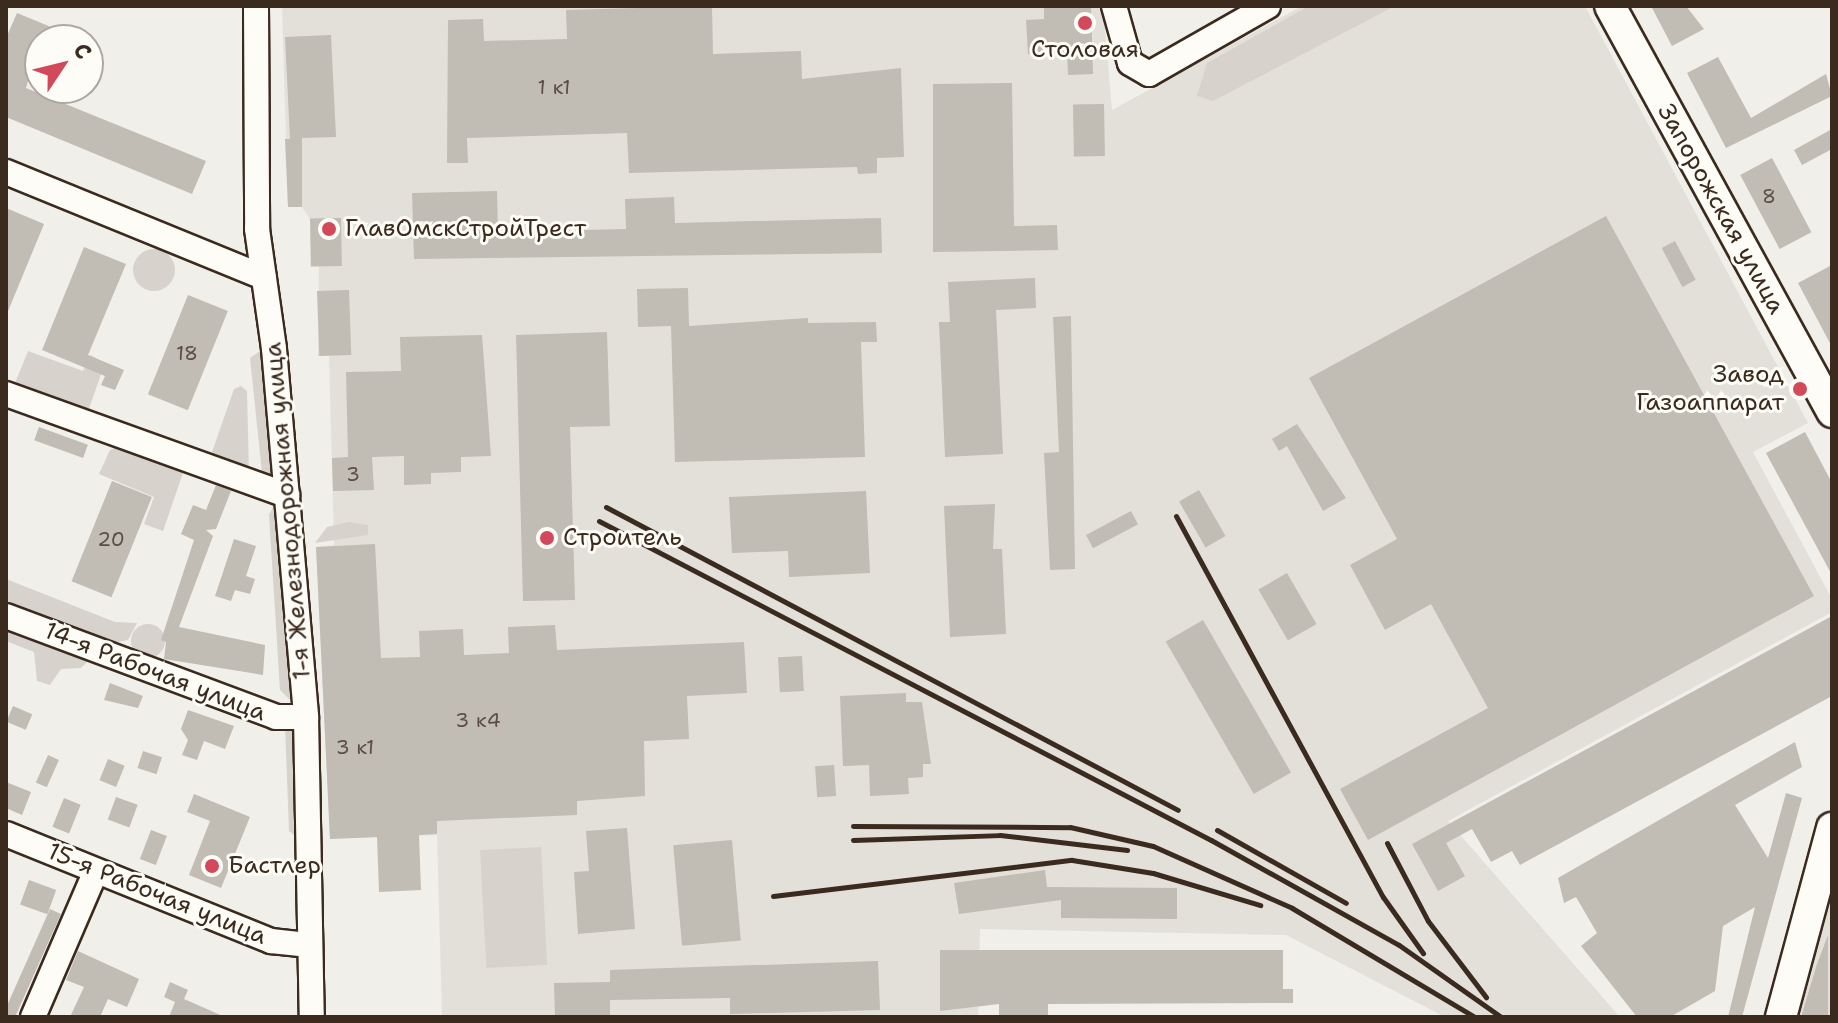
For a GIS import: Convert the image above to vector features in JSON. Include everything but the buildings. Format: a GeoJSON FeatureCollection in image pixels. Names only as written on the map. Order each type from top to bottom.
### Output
{"type":"FeatureCollection","features":[{"type":"Feature","properties":{"kind":"main road","name":"Запорожская улица"},"geometry":{"type":"LineString","coordinates":[[1610,6],[1832,412]]}},
{"type":"Feature","properties":{"kind":"main road"},"geometry":{"type":"LineString","coordinates":[[1781,1017],[1832,828]]}},
{"type":"Feature","properties":{"kind":"street","name":"1-я Железнодорожная улица"},"geometry":{"type":"LineString","coordinates":[[256,6],[263,277],[287,495],[306,717],[312,1017]]}},
{"type":"Feature","properties":{"kind":"street"},"geometry":{"type":"LineString","coordinates":[[1114,6],[1124,49],[1138,73],[1159,69],[1268,6]]}},
{"type":"Feature","properties":{"kind":"street"},"geometry":{"type":"LineString","coordinates":[[6,172],[263,277]]}},
{"type":"Feature","properties":{"kind":"street"},"geometry":{"type":"LineString","coordinates":[[6,394],[287,495]]}},
{"type":"Feature","properties":{"kind":"street","name":"14-я Рабочая улица"},"geometry":{"type":"LineString","coordinates":[[6,616],[276,717],[306,717]]}},
{"type":"Feature","properties":{"kind":"street","name":"15-я Рабочая улица"},"geometry":{"type":"LineString","coordinates":[[6,834],[271,941],[310,945]]}},
{"type":"Feature","properties":{"kind":"street"},"geometry":{"type":"LineString","coordinates":[[33,1017],[96,871]]}},
{"type":"Feature","properties":{"kind":"shaded area"},"geometry":{"type":"Polygon","coordinates":[[[282,6],[1103,6],[1112,110],[1302,6],[1585,6],[1808,423],[1753,452],[1832,599],[1832,612],[1448,821],[1620,1017],[1445,1017],[1286,935],[980,929],[978,1017],[442,1017],[437,835],[330,839],[316,547],[334,545],[329,356],[318,356],[319,267],[310,219],[302,207],[288,207],[282,6]]]}},
{"type":"Feature","properties":{"kind":"shaded area"},"geometry":{"type":"Polygon","coordinates":[[[1309,6],[1395,6],[1213,101],[1197,96],[1207,63],[1309,6]]]}},
{"type":"Feature","properties":{"kind":"shaded area"},"geometry":{"type":"Polygon","coordinates":[[[154,249],[169,255],[175,270],[169,285],[154,291],[139,285],[133,270],[139,255],[154,249]]]}},
{"type":"Feature","properties":{"kind":"shaded area"},"geometry":{"type":"Polygon","coordinates":[[[28,351],[83,371],[90,355],[105,363],[87,414],[13,388],[28,351]]]}},
{"type":"Feature","properties":{"kind":"shaded area"},"geometry":{"type":"Polygon","coordinates":[[[260,351],[277,472],[271,481],[262,473],[250,358],[260,351]]]}},
{"type":"Feature","properties":{"kind":"shaded area"},"geometry":{"type":"Polygon","coordinates":[[[241,386],[247,391],[249,473],[211,455],[234,389],[241,386]]]}},
{"type":"Feature","properties":{"kind":"shaded area"},"geometry":{"type":"Polygon","coordinates":[[[119,446],[183,473],[163,531],[144,524],[154,497],[99,474],[110,450],[119,446]]]}},
{"type":"Feature","properties":{"kind":"shaded area"},"geometry":{"type":"Polygon","coordinates":[[[274,505],[279,507],[294,696],[289,699],[280,690],[269,515],[274,505]]]}},
{"type":"Feature","properties":{"kind":"shaded area"},"geometry":{"type":"Polygon","coordinates":[[[349,522],[368,525],[368,535],[315,543],[327,527],[349,522]]]}},
{"type":"Feature","properties":{"kind":"shaded area"},"geometry":{"type":"Polygon","coordinates":[[[6,579],[115,622],[137,623],[128,640],[103,645],[6,606],[6,579]]]}},
{"type":"Feature","properties":{"kind":"shaded area"},"geometry":{"type":"Polygon","coordinates":[[[148,624],[160,629],[165,641],[160,653],[148,658],[136,653],[131,641],[136,629],[148,624]]]}},
{"type":"Feature","properties":{"kind":"shaded area"},"geometry":{"type":"Polygon","coordinates":[[[6,627],[81,652],[89,660],[81,668],[61,669],[50,685],[37,681],[34,652],[6,641],[6,627]]]}},
{"type":"Feature","properties":{"kind":"shaded area"},"geometry":{"type":"Polygon","coordinates":[[[285,725],[297,726],[299,833],[294,835],[289,831],[285,725]]]}},
{"type":"Feature","properties":{"kind":"shaded area"},"geometry":{"type":"Polygon","coordinates":[[[541,847],[547,965],[486,968],[480,850],[541,847]]]}},
{"type":"Feature","properties":{"kind":"shaded area"},"geometry":{"type":"Polygon","coordinates":[[[1832,889],[1832,1017],[1797,1017],[1802,995],[1832,889]]]}},
{"type":"Feature","properties":{"kind":"railway"},"geometry":{"type":"LineString","coordinates":[[606,507],[1178,810]]}},
{"type":"Feature","properties":{"kind":"railway"},"geometry":{"type":"LineString","coordinates":[[1176,516],[1383,897],[1423,953]]}},
{"type":"Feature","properties":{"kind":"railway"},"geometry":{"type":"LineString","coordinates":[[599,521],[1211,840],[1399,945],[1501,1017]]}},
{"type":"Feature","properties":{"kind":"railway"},"geometry":{"type":"LineString","coordinates":[[853,826],[1070,827],[1153,846],[1292,908],[1475,1017]]}},
{"type":"Feature","properties":{"kind":"railway"},"geometry":{"type":"LineString","coordinates":[[1217,830],[1346,903]]}},
{"type":"Feature","properties":{"kind":"railway"},"geometry":{"type":"LineString","coordinates":[[853,840],[1000,835],[1127,850]]}},
{"type":"Feature","properties":{"kind":"railway"},"geometry":{"type":"LineString","coordinates":[[1387,843],[1428,921],[1486,997]]}},
{"type":"Feature","properties":{"kind":"railway"},"geometry":{"type":"LineString","coordinates":[[773,896],[1072,860],[1153,873],[1260,905]]}},
{"type":"Feature","properties":{"kind":"place","name":"Столовая"},"geometry":{"type":"Point","coordinates":[1085,23]}},
{"type":"Feature","properties":{"kind":"place","name":"ГлавОмскСтройТрест"},"geometry":{"type":"Point","coordinates":[329,229]}},
{"type":"Feature","properties":{"kind":"place","name":"Завод Газоаппарат"},"geometry":{"type":"Point","coordinates":[1800,389]}},
{"type":"Feature","properties":{"kind":"place","name":"Строитель"},"geometry":{"type":"Point","coordinates":[547,538]}},
{"type":"Feature","properties":{"kind":"place","name":"Бастлер"},"geometry":{"type":"Point","coordinates":[212,866]}}]}
